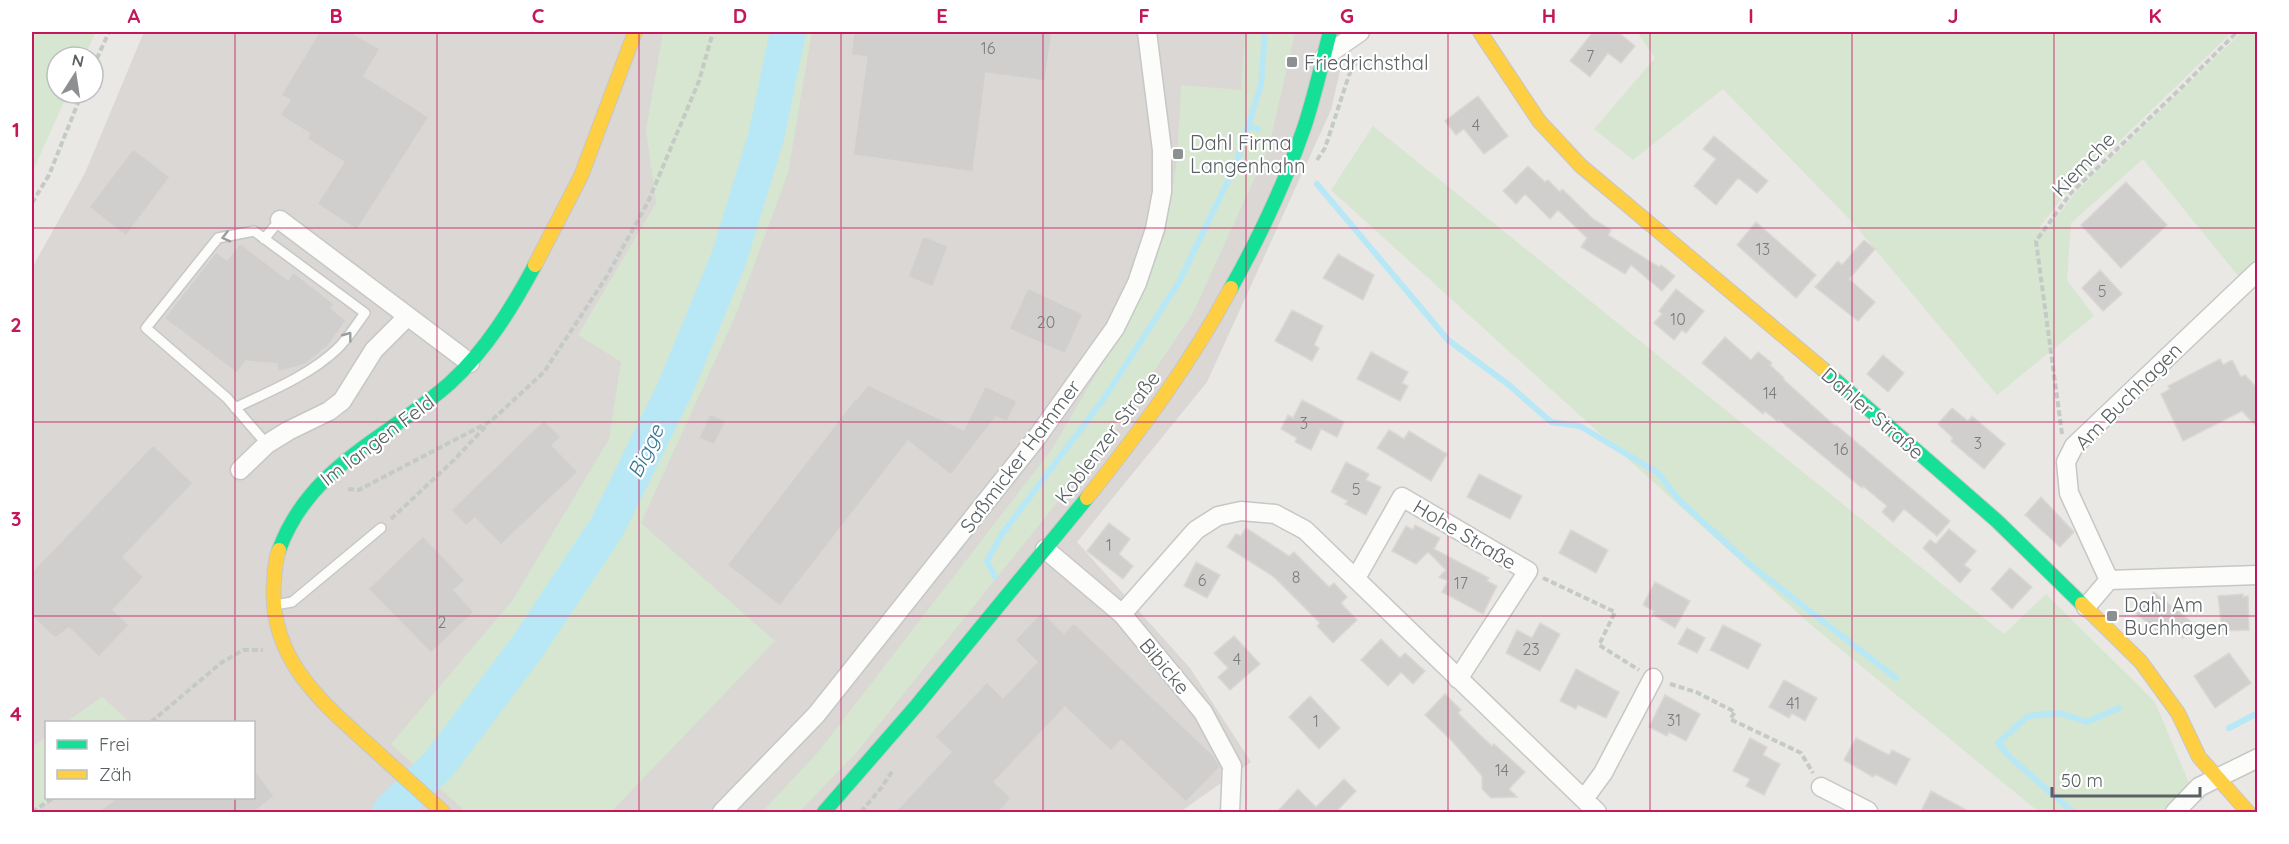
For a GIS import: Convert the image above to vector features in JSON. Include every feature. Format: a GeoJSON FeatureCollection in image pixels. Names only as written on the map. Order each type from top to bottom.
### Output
{"type":"FeatureCollection","features":[{"type":"Feature","properties":{"kind":"street","name":"Im langen Feld"},"geometry":{"type":"LineString","coordinates":[[443,813],[387,763],[310,688],[284,649],[276,624],[273,586],[280,546],[294,515],[306,497],[323,479],[443,389],[470,363],[509,312],[580,178],[635,32]]}},
{"type":"Feature","properties":{"kind":"street","name":"Saßmicker Hammer"},"geometry":{"type":"LineString","coordinates":[[722,813],[816,715],[1035,441],[1115,328],[1137,283],[1155,229],[1162,192],[1161,150],[1147,32]]}},
{"type":"Feature","properties":{"kind":"street","name":"Koblenzer Straße"},"geometry":{"type":"LineString","coordinates":[[824,813],[874,758],[1046,549],[1153,411],[1212,323],[1265,218],[1295,152],[1330,32]]}},
{"type":"Feature","properties":{"kind":"street"},"geometry":{"type":"LineString","coordinates":[[1324,57],[1360,32]]}},
{"type":"Feature","properties":{"kind":"street","name":"Dahler Straße"},"geometry":{"type":"LineString","coordinates":[[1480,32],[1539,121],[1581,166],[1794,344],[1997,521],[2141,662],[2178,713],[2199,757],[2248,813]]}},
{"type":"Feature","properties":{"kind":"street"},"geometry":{"type":"LineString","coordinates":[[279,220],[470,363]]}},
{"type":"Feature","properties":{"kind":"street","name":"Am Buchhagen"},"geometry":{"type":"LineString","coordinates":[[2109,580],[2069,493],[2066,462],[2074,446],[2258,271]]}},
{"type":"Feature","properties":{"kind":"street"},"geometry":{"type":"LineString","coordinates":[[240,470],[267,444],[329,411],[342,400],[374,350],[407,317]]}},
{"type":"Feature","properties":{"kind":"street","name":"Hohe Straße"},"geometry":{"type":"LineString","coordinates":[[1356,578],[1402,496],[1528,571],[1458,679]]}},
{"type":"Feature","properties":{"kind":"street"},"geometry":{"type":"LineString","coordinates":[[1122,614],[1196,530],[1218,516],[1241,511],[1275,514],[1305,530],[1597,813]]}},
{"type":"Feature","properties":{"kind":"street","name":"Bibicke"},"geometry":{"type":"LineString","coordinates":[[1046,549],[1122,614],[1203,712],[1232,765],[1230,813]]}},
{"type":"Feature","properties":{"kind":"street"},"geometry":{"type":"LineString","coordinates":[[2086,607],[2109,580],[2258,575]]}},
{"type":"Feature","properties":{"kind":"street"},"geometry":{"type":"LineString","coordinates":[[1584,799],[1603,772],[1653,678]]}},
{"type":"Feature","properties":{"kind":"street"},"geometry":{"type":"LineString","coordinates":[[2175,813],[2199,787],[2258,758]]}},
{"type":"Feature","properties":{"kind":"street"},"geometry":{"type":"LineString","coordinates":[[1821,787],[1868,811],[1867,813]]}},
{"type":"Feature","properties":{"kind":"lane"},"geometry":{"type":"LineString","coordinates":[[264,239],[279,220]]}},
{"type":"Feature","properties":{"kind":"lane"},"geometry":{"type":"LineString","coordinates":[[235,408],[304,374],[338,348],[365,313],[254,231],[218,238],[146,328],[226,398],[267,444]]}},
{"type":"Feature","properties":{"kind":"lane"},"geometry":{"type":"LineString","coordinates":[[274,605],[292,602],[381,528]]}},
{"type":"Feature","properties":{"kind":"path"},"geometry":{"type":"LineString","coordinates":[[381,528],[544,372],[607,276],[648,202],[699,81],[713,32]]}},
{"type":"Feature","properties":{"kind":"path","name":"Kiemche"},"geometry":{"type":"LineString","coordinates":[[2066,462],[2036,241],[2071,193],[2237,32]]}},
{"type":"Feature","properties":{"kind":"path"},"geometry":{"type":"LineString","coordinates":[[32,203],[49,175],[77,105]]}},
{"type":"Feature","properties":{"kind":"path"},"geometry":{"type":"LineString","coordinates":[[323,479],[346,489],[359,489],[491,421]]}},
{"type":"Feature","properties":{"kind":"path"},"geometry":{"type":"LineString","coordinates":[[1528,571],[1615,612],[1599,645],[1653,678],[1696,692],[1735,712],[1730,719],[1801,753],[1821,787]]}},
{"type":"Feature","properties":{"kind":"path"},"geometry":{"type":"LineString","coordinates":[[153,721],[221,663],[243,650],[284,649]]}},
{"type":"Feature","properties":{"kind":"path"},"geometry":{"type":"LineString","coordinates":[[32,813],[52,799]]}},
{"type":"Feature","properties":{"kind":"shaded area"},"geometry":{"type":"Polygon","coordinates":[[[144,32],[1349,32],[1331,110],[1207,382],[1077,542],[1190,668],[1251,762],[1180,812],[35,812],[51,799],[255,799],[255,721],[128,721],[102,697],[68,721],[45,721],[45,738],[32,748],[32,268],[85,173],[144,32]]]}},
{"type":"Feature","properties":{"kind":"green space"},"geometry":{"type":"Polygon","coordinates":[[[32,32],[96,32],[90,45],[45,45],[45,105],[63,105],[32,173],[32,32]]]}},
{"type":"Feature","properties":{"kind":"green space"},"geometry":{"type":"Polygon","coordinates":[[[663,32],[812,32],[788,173],[735,317],[641,523],[775,641],[611,812],[466,812],[391,744],[512,601],[609,439],[621,362],[578,335],[656,203],[646,130],[663,32]]]}},
{"type":"Feature","properties":{"kind":"green space"},"geometry":{"type":"Polygon","coordinates":[[[1245,32],[1295,32],[1269,147],[1193,313],[1112,434],[857,752],[799,812],[762,812],[819,751],[1052,449],[1122,330],[1165,235],[1177,160],[1181,85],[1241,90],[1245,32]]]}},
{"type":"Feature","properties":{"kind":"green space"},"geometry":{"type":"Polygon","coordinates":[[[1637,32],[2232,32],[2066,193],[2039,228],[2046,231],[2075,193],[2242,32],[2257,32],[2257,261],[2239,277],[2143,159],[2071,223],[2067,280],[2094,316],[1997,395],[1853,223],[1723,89],[1633,160],[1594,129],[1655,58],[1637,32]]]}},
{"type":"Feature","properties":{"kind":"green space"},"geometry":{"type":"Polygon","coordinates":[[[1373,126],[2004,634],[2046,594],[2155,702],[2189,783],[2162,812],[2039,812],[1810,624],[1331,190],[1373,126]]]}},
{"type":"Feature","properties":{"kind":"green space"},"geometry":{"type":"Polygon","coordinates":[[[102,697],[128,721],[68,721],[102,697]]]}},
{"type":"Feature","properties":{"kind":"green space"},"geometry":{"type":"Polygon","coordinates":[[[45,738],[45,799],[51,799],[35,812],[32,812],[32,748],[45,738]]]}},
{"type":"Feature","properties":{"kind":"building"},"geometry":{"type":"Polygon","coordinates":[[[319,32],[351,32],[380,49],[364,76],[429,117],[357,230],[317,204],[344,162],[307,139],[310,134],[280,115],[290,100],[281,95],[319,32]]]}},
{"type":"Feature","properties":{"kind":"building"},"geometry":{"type":"Polygon","coordinates":[[[854,32],[1052,32],[1045,81],[986,73],[973,172],[853,155],[867,57],[851,55],[854,32]]]}},
{"type":"Feature","properties":{"kind":"building"},"geometry":{"type":"Polygon","coordinates":[[[1593,32],[1618,32],[1635,46],[1621,63],[1608,53],[1590,77],[1570,61],[1593,32]]]}},
{"type":"Feature","properties":{"kind":"building"},"geometry":{"type":"Polygon","coordinates":[[[1478,96],[1508,136],[1484,154],[1464,129],[1456,135],[1445,121],[1478,96]]]}},
{"type":"Feature","properties":{"kind":"building"},"geometry":{"type":"Polygon","coordinates":[[[1714,136],[1768,181],[1757,193],[1738,178],[1716,205],[1694,186],[1716,159],[1703,149],[1714,136]]]}},
{"type":"Feature","properties":{"kind":"building"},"geometry":{"type":"Polygon","coordinates":[[[133,149],[170,177],[126,236],[89,207],[133,149]]]}},
{"type":"Feature","properties":{"kind":"building"},"geometry":{"type":"Polygon","coordinates":[[[1528,166],[1545,182],[1548,180],[1560,192],[1562,189],[1593,219],[1611,230],[1608,235],[1659,267],[1661,265],[1675,276],[1662,291],[1631,265],[1625,274],[1581,247],[1587,238],[1558,210],[1550,219],[1525,194],[1516,204],[1503,191],[1528,166]]]}},
{"type":"Feature","properties":{"kind":"building"},"geometry":{"type":"Polygon","coordinates":[[[2126,182],[2167,225],[2121,268],[2081,225],[2126,182]]]}},
{"type":"Feature","properties":{"kind":"building"},"geometry":{"type":"Polygon","coordinates":[[[1756,222],[1816,275],[1796,298],[1737,245],[1756,222]]]}},
{"type":"Feature","properties":{"kind":"building"},"geometry":{"type":"Polygon","coordinates":[[[923,236],[948,246],[933,287],[908,277],[923,236]]]}},
{"type":"Feature","properties":{"kind":"building"},"geometry":{"type":"Polygon","coordinates":[[[1864,240],[1875,249],[1849,279],[1875,302],[1858,321],[1815,287],[1838,261],[1842,265],[1864,240]]]}},
{"type":"Feature","properties":{"kind":"building"},"geometry":{"type":"Polygon","coordinates":[[[240,243],[288,280],[293,272],[334,304],[331,308],[346,321],[328,346],[306,364],[278,372],[277,364],[246,361],[237,373],[164,318],[216,252],[227,260],[240,243]]]}},
{"type":"Feature","properties":{"kind":"building"},"geometry":{"type":"Polygon","coordinates":[[[1338,254],[1374,275],[1363,300],[1323,278],[1338,254]]]}},
{"type":"Feature","properties":{"kind":"building"},"geometry":{"type":"Polygon","coordinates":[[[2100,270],[2122,294],[2103,311],[2082,288],[2100,270]]]}},
{"type":"Feature","properties":{"kind":"building"},"geometry":{"type":"Polygon","coordinates":[[[1028,288],[1083,314],[1065,354],[1009,329],[1028,288]]]}},
{"type":"Feature","properties":{"kind":"building"},"geometry":{"type":"Polygon","coordinates":[[[1676,289],[1704,311],[1686,333],[1682,330],[1674,340],[1654,323],[1662,314],[1659,311],[1676,289]]]}},
{"type":"Feature","properties":{"kind":"building"},"geometry":{"type":"Polygon","coordinates":[[[1292,310],[1323,326],[1314,345],[1319,348],[1312,361],[1275,341],[1292,310]]]}},
{"type":"Feature","properties":{"kind":"building"},"geometry":{"type":"Polygon","coordinates":[[[1725,337],[1751,360],[1758,352],[1772,363],[1770,365],[1783,379],[1835,426],[1950,521],[1937,536],[1904,509],[1893,522],[1882,512],[1887,506],[1863,486],[1862,488],[1779,420],[1778,422],[1765,411],[1763,414],[1702,363],[1725,337]]]}},
{"type":"Feature","properties":{"kind":"building"},"geometry":{"type":"Polygon","coordinates":[[[1371,352],[1408,372],[1402,383],[1408,386],[1400,401],[1357,379],[1371,352]]]}},
{"type":"Feature","properties":{"kind":"building"},"geometry":{"type":"Polygon","coordinates":[[[1883,355],[1904,373],[1888,392],[1867,374],[1883,355]]]}},
{"type":"Feature","properties":{"kind":"building"},"geometry":{"type":"Polygon","coordinates":[[[2220,359],[2223,365],[2232,360],[2241,377],[2245,375],[2258,389],[2258,428],[2242,411],[2183,441],[2161,394],[2170,389],[2168,386],[2220,359]]]}},
{"type":"Feature","properties":{"kind":"building"},"geometry":{"type":"Polygon","coordinates":[[[868,385],[964,430],[985,386],[1017,401],[1007,422],[996,417],[951,475],[908,441],[780,606],[727,565],[868,385]]]}},
{"type":"Feature","properties":{"kind":"building"},"geometry":{"type":"Polygon","coordinates":[[[1302,400],[1344,422],[1337,437],[1321,429],[1311,450],[1295,442],[1297,438],[1281,429],[1288,415],[1293,418],[1302,400]]]}},
{"type":"Feature","properties":{"kind":"building"},"geometry":{"type":"Polygon","coordinates":[[[1952,408],[1968,421],[1972,416],[2005,444],[1984,469],[1951,441],[1953,438],[1938,424],[1952,408]]]}},
{"type":"Feature","properties":{"kind":"building"},"geometry":{"type":"Polygon","coordinates":[[[710,414],[726,421],[714,445],[699,438],[710,414]]]}},
{"type":"Feature","properties":{"kind":"building"},"geometry":{"type":"Polygon","coordinates":[[[544,420],[561,437],[552,445],[578,472],[501,545],[475,518],[466,526],[451,510],[544,420]]]}},
{"type":"Feature","properties":{"kind":"building"},"geometry":{"type":"Polygon","coordinates":[[[1389,430],[1404,439],[1409,431],[1447,454],[1431,481],[1377,448],[1389,430]]]}},
{"type":"Feature","properties":{"kind":"building"},"geometry":{"type":"Polygon","coordinates":[[[153,445],[193,483],[123,557],[144,577],[113,610],[129,625],[99,657],[69,628],[55,638],[32,616],[32,572],[153,445]]]}},
{"type":"Feature","properties":{"kind":"building"},"geometry":{"type":"Polygon","coordinates":[[[1346,462],[1369,474],[1366,480],[1381,487],[1366,515],[1345,504],[1348,501],[1331,492],[1346,462]]]}},
{"type":"Feature","properties":{"kind":"building"},"geometry":{"type":"Polygon","coordinates":[[[1479,474],[1522,496],[1510,519],[1467,497],[1479,474]]]}},
{"type":"Feature","properties":{"kind":"building"},"geometry":{"type":"Polygon","coordinates":[[[2041,497],[2074,532],[2060,547],[2025,515],[2041,497]]]}},
{"type":"Feature","properties":{"kind":"building"},"geometry":{"type":"Polygon","coordinates":[[[1109,523],[1130,539],[1119,554],[1133,566],[1123,579],[1087,551],[1109,523]]]}},
{"type":"Feature","properties":{"kind":"building"},"geometry":{"type":"Polygon","coordinates":[[[1415,525],[1440,538],[1434,549],[1489,578],[1487,581],[1497,586],[1483,614],[1442,592],[1448,581],[1439,577],[1446,570],[1428,552],[1416,564],[1392,551],[1406,526],[1413,530],[1415,525]]]}},
{"type":"Feature","properties":{"kind":"building"},"geometry":{"type":"Polygon","coordinates":[[[1246,528],[1289,556],[1294,552],[1329,587],[1334,583],[1347,597],[1341,603],[1357,620],[1333,643],[1317,626],[1320,623],[1274,577],[1227,547],[1236,534],[1241,536],[1246,528]]]}},
{"type":"Feature","properties":{"kind":"building"},"geometry":{"type":"Polygon","coordinates":[[[1949,529],[1976,551],[1964,565],[1971,570],[1960,583],[1923,548],[1930,540],[1936,544],[1949,529]]]}},
{"type":"Feature","properties":{"kind":"building"},"geometry":{"type":"Polygon","coordinates":[[[1571,530],[1608,550],[1596,573],[1559,553],[1571,530]]]}},
{"type":"Feature","properties":{"kind":"building"},"geometry":{"type":"Polygon","coordinates":[[[423,536],[465,580],[454,590],[474,612],[431,653],[368,589],[423,536]]]}},
{"type":"Feature","properties":{"kind":"building"},"geometry":{"type":"Polygon","coordinates":[[[1196,562],[1220,575],[1207,598],[1184,586],[1196,562]]]}},
{"type":"Feature","properties":{"kind":"building"},"geometry":{"type":"Polygon","coordinates":[[[2010,568],[2032,587],[2012,609],[1991,589],[2010,568]]]}},
{"type":"Feature","properties":{"kind":"building"},"geometry":{"type":"Polygon","coordinates":[[[1655,582],[1690,601],[1675,628],[1652,614],[1654,611],[1643,605],[1655,582]]]}},
{"type":"Feature","properties":{"kind":"building"},"geometry":{"type":"Polygon","coordinates":[[[2154,592],[2194,624],[2183,638],[2169,626],[2162,634],[2136,614],[2154,592]]]}},
{"type":"Feature","properties":{"kind":"building"},"geometry":{"type":"Polygon","coordinates":[[[2243,594],[2243,597],[2248,596],[2249,630],[2222,631],[2218,596],[2243,594]]]}},
{"type":"Feature","properties":{"kind":"building"},"geometry":{"type":"Polygon","coordinates":[[[1042,612],[1064,633],[1074,623],[1214,756],[1220,767],[1186,802],[1121,740],[1111,751],[1065,707],[994,782],[1011,798],[998,813],[894,813],[951,752],[935,737],[987,682],[1003,698],[1037,662],[1015,640],[1042,612]]]}},
{"type":"Feature","properties":{"kind":"building"},"geometry":{"type":"Polygon","coordinates":[[[1540,623],[1560,634],[1540,671],[1506,653],[1517,630],[1532,638],[1540,623]]]}},
{"type":"Feature","properties":{"kind":"building"},"geometry":{"type":"Polygon","coordinates":[[[1723,625],[1761,644],[1748,669],[1710,650],[1723,625]]]}},
{"type":"Feature","properties":{"kind":"building"},"geometry":{"type":"Polygon","coordinates":[[[1687,628],[1705,638],[1697,653],[1678,644],[1687,628]]]}},
{"type":"Feature","properties":{"kind":"building"},"geometry":{"type":"Polygon","coordinates":[[[1234,636],[1260,664],[1230,690],[1218,677],[1228,668],[1214,653],[1234,636]]]}},
{"type":"Feature","properties":{"kind":"building"},"geometry":{"type":"Polygon","coordinates":[[[1381,639],[1400,658],[1405,653],[1425,671],[1413,684],[1401,672],[1388,686],[1361,660],[1381,639]]]}},
{"type":"Feature","properties":{"kind":"building"},"geometry":{"type":"Polygon","coordinates":[[[2229,653],[2251,683],[2215,708],[2194,676],[2229,653]]]}},
{"type":"Feature","properties":{"kind":"building"},"geometry":{"type":"Polygon","coordinates":[[[1576,669],[1619,692],[1606,718],[1578,705],[1576,709],[1560,701],[1576,669]]]}},
{"type":"Feature","properties":{"kind":"building"},"geometry":{"type":"Polygon","coordinates":[[[1784,680],[1817,698],[1805,721],[1792,713],[1789,718],[1769,707],[1784,680]]]}},
{"type":"Feature","properties":{"kind":"building"},"geometry":{"type":"Polygon","coordinates":[[[1445,694],[1461,710],[1458,713],[1479,734],[1492,746],[1494,744],[1525,772],[1509,789],[1517,797],[1491,798],[1482,789],[1482,776],[1452,741],[1425,715],[1445,694]]]}},
{"type":"Feature","properties":{"kind":"building"},"geometry":{"type":"Polygon","coordinates":[[[1665,695],[1700,714],[1686,741],[1669,732],[1667,736],[1649,727],[1665,695]]]}},
{"type":"Feature","properties":{"kind":"building"},"geometry":{"type":"Polygon","coordinates":[[[1310,696],[1340,728],[1319,749],[1289,717],[1310,696]]]}},
{"type":"Feature","properties":{"kind":"building"},"geometry":{"type":"Polygon","coordinates":[[[1750,738],[1767,747],[1763,755],[1780,764],[1764,795],[1746,786],[1750,779],[1733,771],[1750,738]]]}},
{"type":"Feature","properties":{"kind":"building"},"geometry":{"type":"Polygon","coordinates":[[[1856,738],[1889,755],[1892,750],[1910,759],[1896,785],[1875,774],[1873,777],[1844,760],[1856,738]]]}},
{"type":"Feature","properties":{"kind":"building"},"geometry":{"type":"Polygon","coordinates":[[[255,770],[274,796],[253,813],[97,813],[115,799],[255,799],[255,770]]]}},
{"type":"Feature","properties":{"kind":"building"},"geometry":{"type":"Polygon","coordinates":[[[1344,779],[1356,791],[1335,813],[1276,813],[1298,789],[1316,807],[1344,779]]]}},
{"type":"Feature","properties":{"kind":"building"},"geometry":{"type":"Polygon","coordinates":[[[1931,791],[1972,813],[1920,813],[1931,791]]]}},
{"type":"Feature","properties":{"kind":"waterway","name":"Bigge"},"geometry":{"type":"LineString","coordinates":[[390,812],[439,764],[528,646],[607,527],[674,391],[729,258],[766,137],[788,32]]}},
{"type":"Feature","properties":{"kind":"waterway"},"geometry":{"type":"LineString","coordinates":[[1258,129],[1248,126],[1261,85],[1265,32]]}},
{"type":"Feature","properties":{"kind":"waterway"},"geometry":{"type":"LineString","coordinates":[[995,577],[987,561],[1002,534],[1105,397],[1179,282],[1236,164],[1248,126]]}},
{"type":"Feature","properties":{"kind":"waterway"},"geometry":{"type":"LineString","coordinates":[[1317,184],[1448,340],[1509,385],[1551,422],[1580,426],[1658,473],[1679,500],[1749,564],[1896,678]]}},
{"type":"Feature","properties":{"kind":"waterway"},"geometry":{"type":"LineString","coordinates":[[2073,812],[2011,758],[1998,743],[2028,716],[2059,713],[2087,722],[2119,708]]}},
{"type":"Feature","properties":{"kind":"waterway"},"geometry":{"type":"LineString","coordinates":[[2229,728],[2258,713]]}},
{"type":"Feature","properties":{"kind":"traffic: fast"},"geometry":{"type":"LineString","coordinates":[[1231,288],[1290,167],[1309,113],[1330,32]]}},
{"type":"Feature","properties":{"kind":"traffic: fast"},"geometry":{"type":"LineString","coordinates":[[279,550],[293,521],[310,496],[330,475],[352,456],[426,403],[450,383],[475,357],[507,313],[535,265]]}},
{"type":"Feature","properties":{"kind":"traffic: fast"},"geometry":{"type":"LineString","coordinates":[[1824,370],[1997,521],[2082,604]]}},
{"type":"Feature","properties":{"kind":"traffic: fast"},"geometry":{"type":"LineString","coordinates":[[824,812],[917,705],[1087,498]]}},
{"type":"Feature","properties":{"kind":"traffic: slow"},"geometry":{"type":"LineString","coordinates":[[535,265],[581,176],[635,32]]}},
{"type":"Feature","properties":{"kind":"traffic: slow"},"geometry":{"type":"LineString","coordinates":[[1480,32],[1539,121],[1581,166],[1824,370]]}},
{"type":"Feature","properties":{"kind":"traffic: slow"},"geometry":{"type":"LineString","coordinates":[[1087,498],[1164,396],[1216,316],[1231,288]]}},
{"type":"Feature","properties":{"kind":"traffic: slow"},"geometry":{"type":"LineString","coordinates":[[279,550],[274,581],[274,608],[279,632],[300,674],[331,710],[443,812]]}},
{"type":"Feature","properties":{"kind":"traffic: slow"},"geometry":{"type":"LineString","coordinates":[[2082,604],[2141,662],[2178,713],[2199,757],[2248,812]]}},
{"type":"Feature","properties":{"kind":"place","name":"Friedrichsthal"},"geometry":{"type":"Point","coordinates":[1292,62]}},
{"type":"Feature","properties":{"kind":"place","name":"Dahl Firma Langenhahn"},"geometry":{"type":"Point","coordinates":[1178,154]}},
{"type":"Feature","properties":{"kind":"place","name":"Dahl Am Buchhagen"},"geometry":{"type":"Point","coordinates":[2112,616]}}]}
